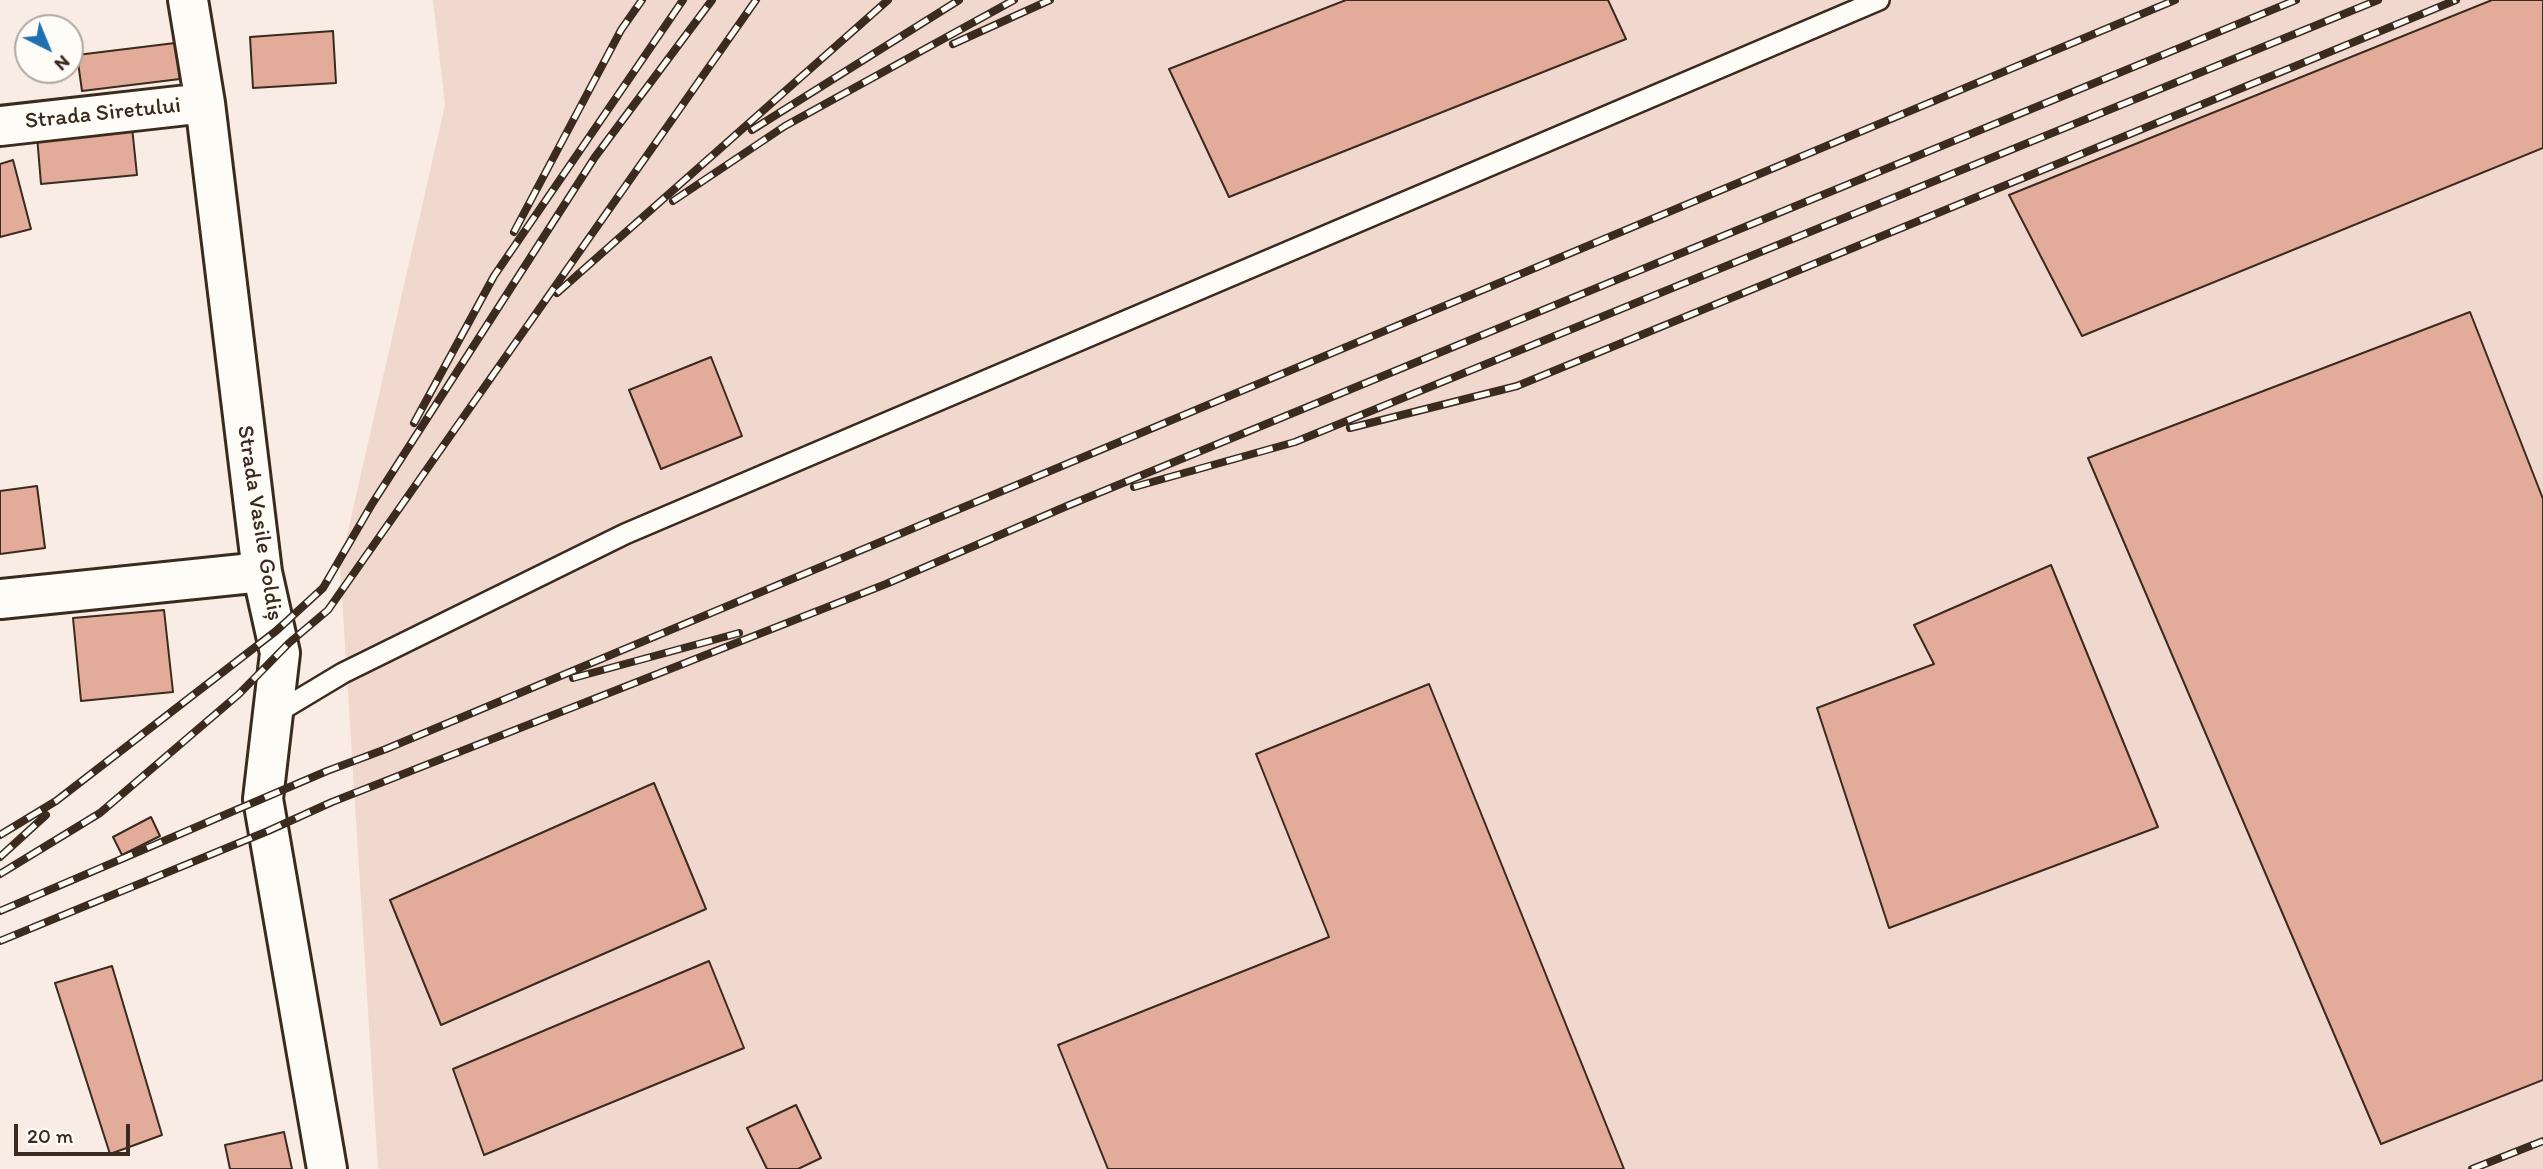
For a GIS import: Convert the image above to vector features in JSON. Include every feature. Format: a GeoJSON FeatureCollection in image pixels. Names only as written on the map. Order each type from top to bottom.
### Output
{"type":"FeatureCollection","features":[{"type":"Feature","properties":{"kind":"street","name":"Strada Vasile Goldiș"},"geometry":{"type":"LineString","coordinates":[[188,0],[205,103],[262,572],[281,653],[263,799],[327,1169]]}},
{"type":"Feature","properties":{"kind":"street","name":"Strada Siretului"},"geometry":{"type":"LineString","coordinates":[[0,125],[205,103]]}},
{"type":"Feature","properties":{"kind":"street"},"geometry":{"type":"LineString","coordinates":[[0,599],[262,572]]}},
{"type":"Feature","properties":{"kind":"lane"},"geometry":{"type":"LineString","coordinates":[[272,716],[343,673],[625,534],[1879,0]]}},
{"type":"Feature","properties":{"kind":"shaded area"},"geometry":{"type":"Polygon","coordinates":[[[433,0],[2543,0],[2543,1169],[378,1169],[340,566],[445,105],[433,0]]]}},
{"type":"Feature","properties":{"kind":"building"},"geometry":{"type":"Polygon","coordinates":[[[1346,0],[1608,0],[1626,39],[1229,197],[1169,69],[1346,0]]]}},
{"type":"Feature","properties":{"kind":"building"},"geometry":{"type":"Polygon","coordinates":[[[2492,0],[2543,0],[2543,148],[2082,336],[2009,195],[2492,0]]]}},
{"type":"Feature","properties":{"kind":"building"},"geometry":{"type":"Polygon","coordinates":[[[333,31],[336,83],[253,88],[250,37],[333,31]]]}},
{"type":"Feature","properties":{"kind":"building"},"geometry":{"type":"Polygon","coordinates":[[[175,43],[180,79],[82,91],[84,54],[175,43]]]}},
{"type":"Feature","properties":{"kind":"building"},"geometry":{"type":"Polygon","coordinates":[[[132,127],[137,175],[41,184],[37,136],[132,127]]]}},
{"type":"Feature","properties":{"kind":"building"},"geometry":{"type":"Polygon","coordinates":[[[13,160],[31,229],[0,237],[0,164],[13,160]]]}},
{"type":"Feature","properties":{"kind":"building"},"geometry":{"type":"Polygon","coordinates":[[[2470,312],[2543,499],[2543,1080],[2381,1144],[2088,458],[2470,312]]]}},
{"type":"Feature","properties":{"kind":"building"},"geometry":{"type":"Polygon","coordinates":[[[711,357],[742,436],[661,469],[629,390],[711,357]]]}},
{"type":"Feature","properties":{"kind":"building"},"geometry":{"type":"Polygon","coordinates":[[[37,486],[45,548],[0,554],[0,491],[37,486]]]}},
{"type":"Feature","properties":{"kind":"building"},"geometry":{"type":"Polygon","coordinates":[[[2051,565],[2158,827],[1889,928],[1817,708],[1934,664],[1914,625],[2051,565]]]}},
{"type":"Feature","properties":{"kind":"building"},"geometry":{"type":"Polygon","coordinates":[[[164,610],[173,692],[81,701],[73,618],[164,610]]]}},
{"type":"Feature","properties":{"kind":"building"},"geometry":{"type":"Polygon","coordinates":[[[1429,684],[1624,1169],[1108,1169],[1058,1045],[1329,937],[1256,754],[1429,684]]]}},
{"type":"Feature","properties":{"kind":"building"},"geometry":{"type":"Polygon","coordinates":[[[654,783],[706,909],[441,1025],[390,900],[654,783]]]}},
{"type":"Feature","properties":{"kind":"building"},"geometry":{"type":"Polygon","coordinates":[[[151,817],[160,836],[122,855],[113,837],[151,817]]]}},
{"type":"Feature","properties":{"kind":"building"},"geometry":{"type":"Polygon","coordinates":[[[709,961],[744,1048],[484,1155],[453,1069],[709,961]]]}},
{"type":"Feature","properties":{"kind":"building"},"geometry":{"type":"Polygon","coordinates":[[[112,966],[162,1135],[110,1154],[55,983],[112,966]]]}},
{"type":"Feature","properties":{"kind":"building"},"geometry":{"type":"Polygon","coordinates":[[[796,1105],[821,1158],[798,1169],[767,1169],[747,1128],[796,1105]]]}},
{"type":"Feature","properties":{"kind":"building"},"geometry":{"type":"Polygon","coordinates":[[[284,1132],[292,1169],[230,1169],[225,1145],[284,1132]]]}},
{"type":"Feature","properties":{"kind":"railway"},"geometry":{"type":"LineString","coordinates":[[514,232],[621,30],[642,0]]}},
{"type":"Feature","properties":{"kind":"railway"},"geometry":{"type":"LineString","coordinates":[[414,423],[494,276],[683,0]]}},
{"type":"Feature","properties":{"kind":"railway"},"geometry":{"type":"LineString","coordinates":[[0,835],[56,801],[276,631],[323,588],[372,504],[595,157],[712,0]]}},
{"type":"Feature","properties":{"kind":"railway"},"geometry":{"type":"LineString","coordinates":[[0,874],[100,813],[239,694],[289,643],[328,610],[756,0]]}},
{"type":"Feature","properties":{"kind":"railway"},"geometry":{"type":"LineString","coordinates":[[557,293],[888,0]]}},
{"type":"Feature","properties":{"kind":"railway"},"geometry":{"type":"LineString","coordinates":[[752,130],[959,0]]}},
{"type":"Feature","properties":{"kind":"railway"},"geometry":{"type":"LineString","coordinates":[[673,201],[785,126],[1014,0]]}},
{"type":"Feature","properties":{"kind":"railway"},"geometry":{"type":"LineString","coordinates":[[953,44],[1050,0]]}},
{"type":"Feature","properties":{"kind":"railway"},"geometry":{"type":"LineString","coordinates":[[0,911],[327,771],[386,749],[2175,0]]}},
{"type":"Feature","properties":{"kind":"railway"},"geometry":{"type":"LineString","coordinates":[[0,941],[332,802],[886,584],[1067,506],[2296,0]]}},
{"type":"Feature","properties":{"kind":"railway"},"geometry":{"type":"LineString","coordinates":[[1134,487],[1295,442],[2378,0]]}},
{"type":"Feature","properties":{"kind":"railway"},"geometry":{"type":"LineString","coordinates":[[1350,428],[1517,386],[2456,0]]}},
{"type":"Feature","properties":{"kind":"railway"},"geometry":{"type":"LineString","coordinates":[[573,678],[739,633]]}},
{"type":"Feature","properties":{"kind":"railway"},"geometry":{"type":"LineString","coordinates":[[0,857],[46,815]]}},
{"type":"Feature","properties":{"kind":"railway"},"geometry":{"type":"LineString","coordinates":[[2472,1169],[2543,1141]]}}]}
